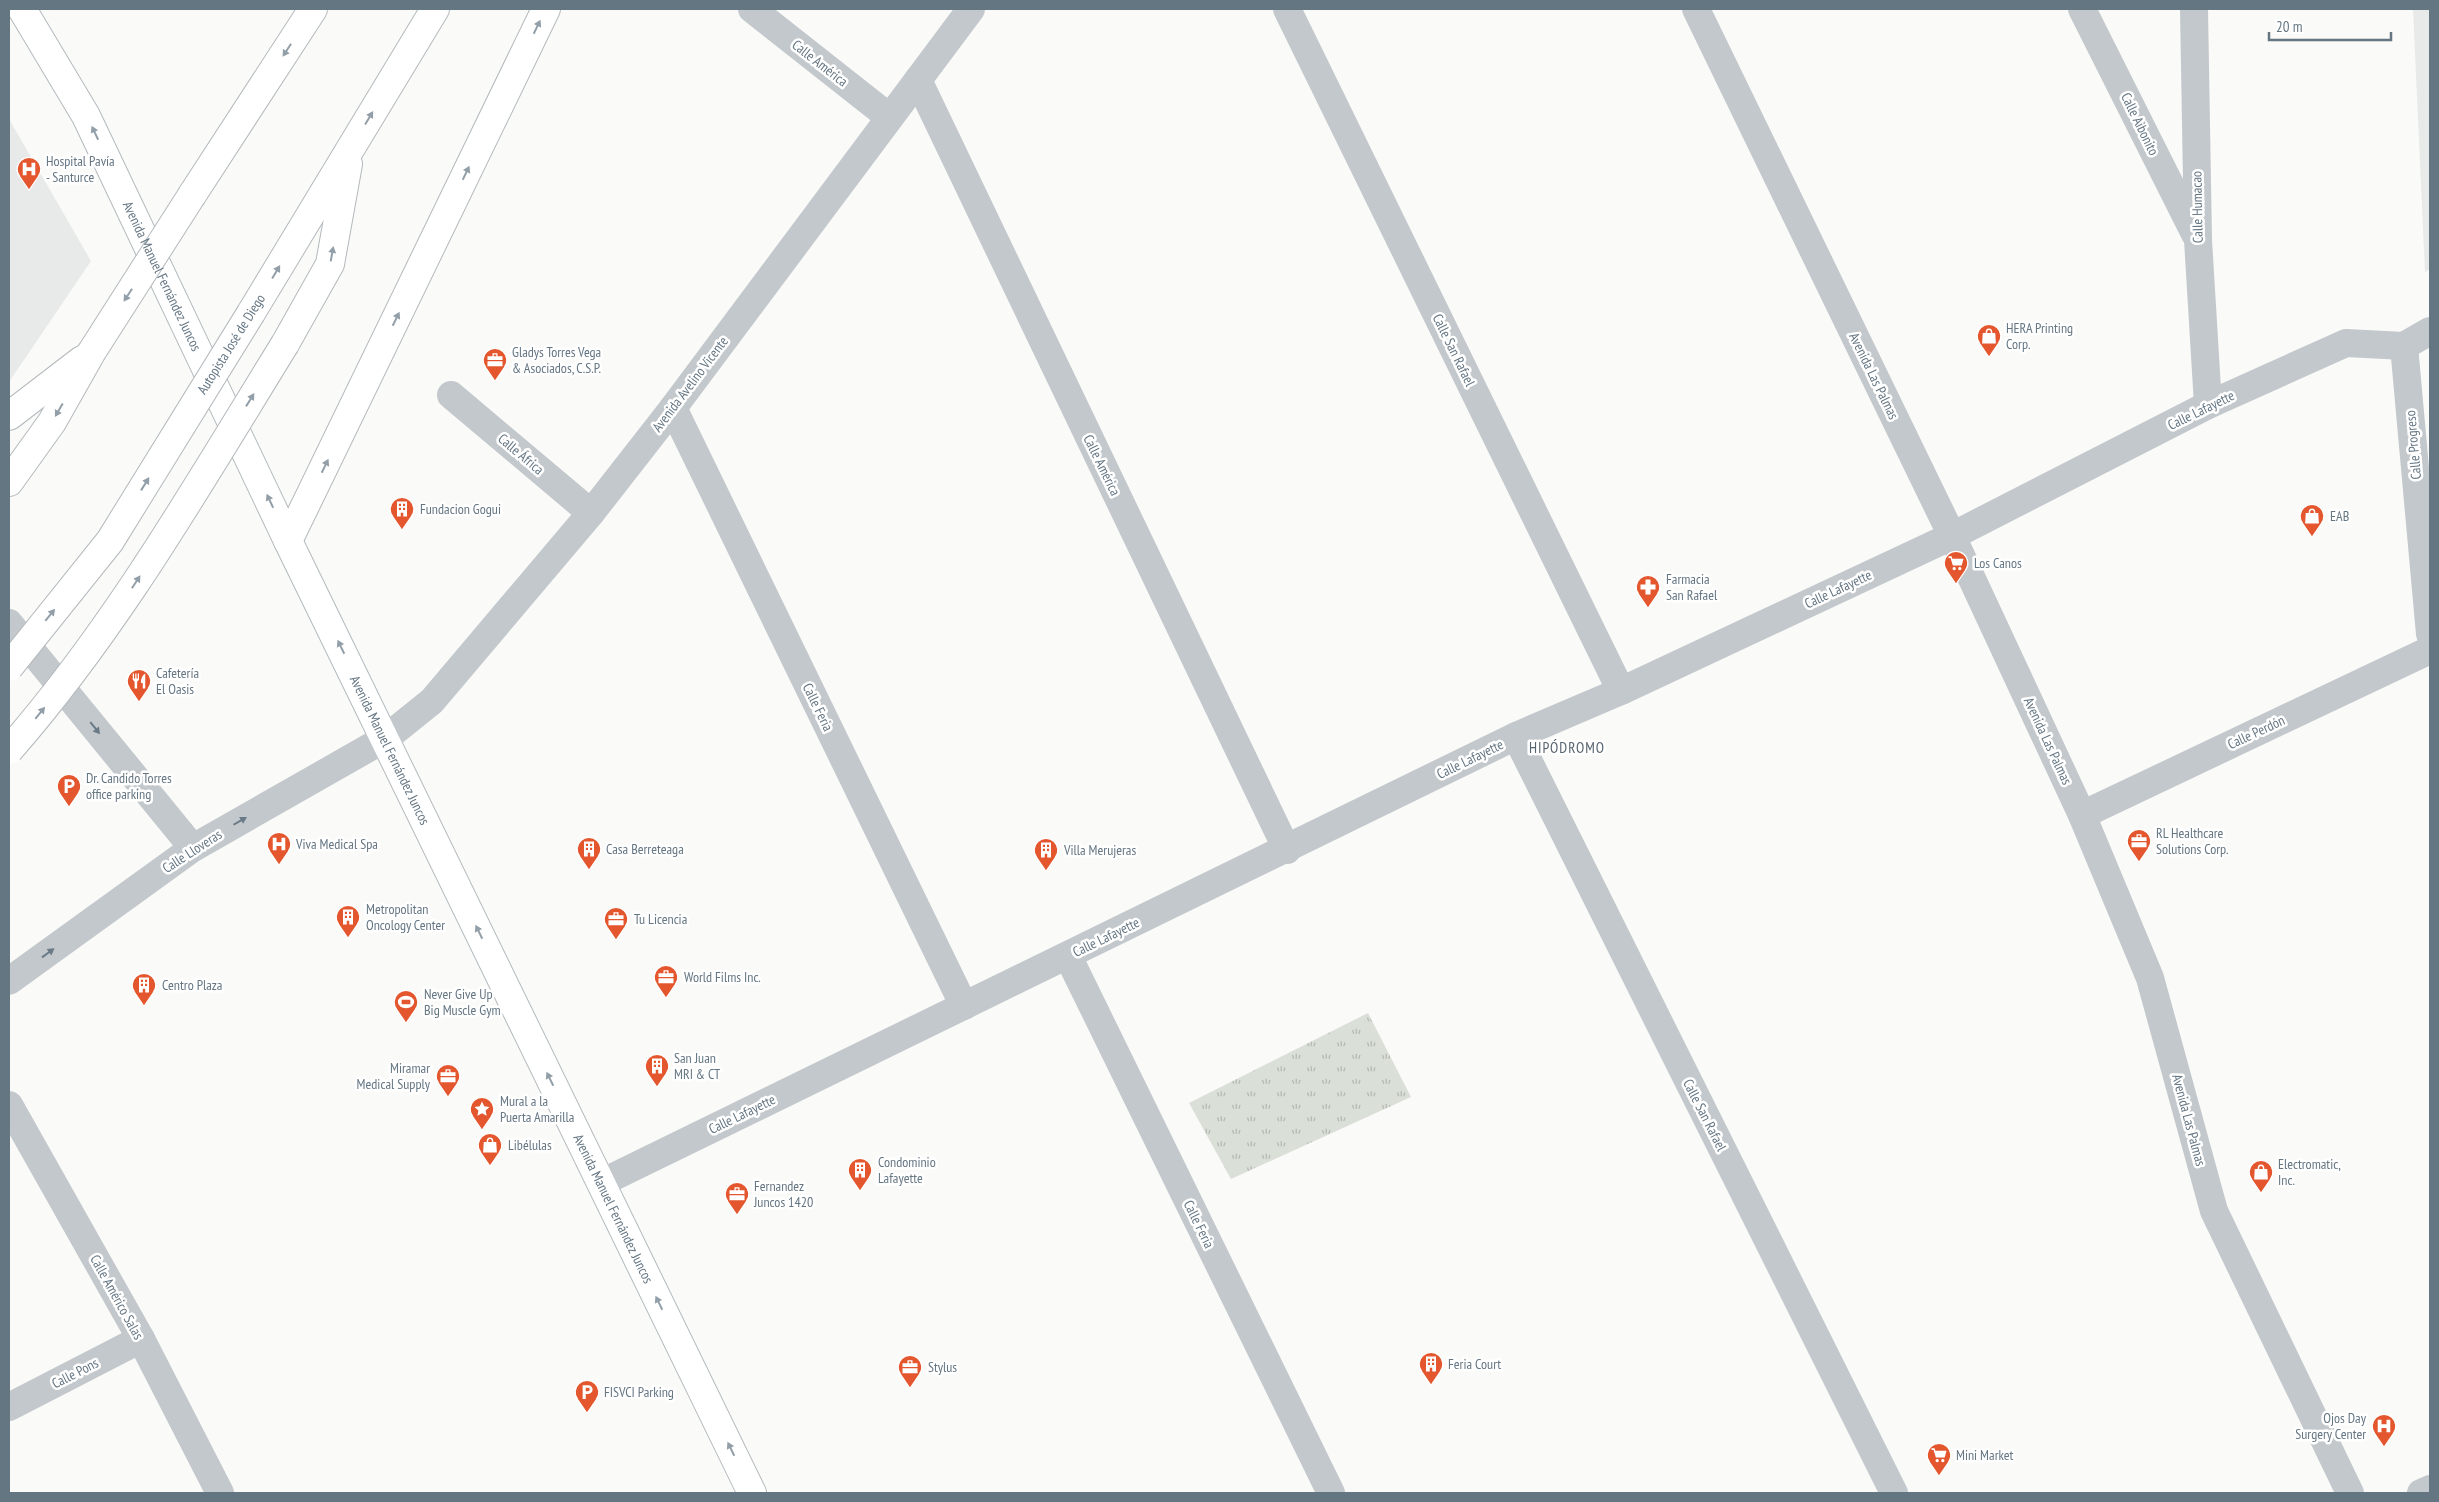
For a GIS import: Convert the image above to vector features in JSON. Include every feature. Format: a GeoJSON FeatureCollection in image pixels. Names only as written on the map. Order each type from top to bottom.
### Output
{"type":"FeatureCollection","features":[{"type":"Feature","properties":{"kind":"main road","name":"Avenida Manuel Fernández Juncos"},"geometry":{"type":"LineString","coordinates":[[22,9],[86,116],[288,541],[386,738],[752,1493]]}},
{"type":"Feature","properties":{"kind":"main road"},"geometry":{"type":"LineString","coordinates":[[9,482],[52,422],[92,353],[313,9]]}},
{"type":"Feature","properties":{"kind":"main road","name":"Autopista José de Diego"},"geometry":{"type":"LineString","coordinates":[[9,667],[110,541],[435,9]]}},
{"type":"Feature","properties":{"kind":"main road"},"geometry":{"type":"LineString","coordinates":[[288,541],[546,9]]}},
{"type":"Feature","properties":{"kind":"main road"},"geometry":{"type":"LineString","coordinates":[[9,750],[100,637],[185,506],[285,344],[330,264],[351,148]]}},
{"type":"Feature","properties":{"kind":"main road"},"geometry":{"type":"LineString","coordinates":[[9,416],[92,353]]}},
{"type":"Feature","properties":{"kind":"street","name":"Calle América"},"geometry":{"type":"LineString","coordinates":[[752,9],[889,117]]}},
{"type":"Feature","properties":{"kind":"street","name":"Avenida Avelino Vicente"},"geometry":{"type":"LineString","coordinates":[[386,738],[432,701],[591,513],[673,408],[971,9]]}},
{"type":"Feature","properties":{"kind":"street","name":"Calle San Rafael"},"geometry":{"type":"LineString","coordinates":[[1287,9],[1621,691]]}},
{"type":"Feature","properties":{"kind":"street","name":"Avenida Las Palmas"},"geometry":{"type":"LineString","coordinates":[[1696,9],[1952,536],[2082,814],[2150,978],[2214,1211],[2350,1493]]}},
{"type":"Feature","properties":{"kind":"street","name":"Calle Aibonito"},"geometry":{"type":"LineString","coordinates":[[2082,9],[2198,240]]}},
{"type":"Feature","properties":{"kind":"street","name":"Calle Humacao"},"geometry":{"type":"LineString","coordinates":[[2194,9],[2198,240],[2208,405]]}},
{"type":"Feature","properties":{"kind":"street","name":"Calle América"},"geometry":{"type":"LineString","coordinates":[[918,80],[1287,850]]}},
{"type":"Feature","properties":{"kind":"street"},"geometry":{"type":"LineString","coordinates":[[2404,346],[2430,331]]}},
{"type":"Feature","properties":{"kind":"street","name":"Calle Lafayette"},"geometry":{"type":"LineString","coordinates":[[601,1183],[1287,850],[1516,736],[1621,691],[1952,536],[2208,405],[2346,343],[2404,346]]}},
{"type":"Feature","properties":{"kind":"street","name":"Calle Progreso"},"geometry":{"type":"LineString","coordinates":[[2404,346],[2430,634]]}},
{"type":"Feature","properties":{"kind":"street","name":"Calle África"},"geometry":{"type":"LineString","coordinates":[[451,395],[591,513]]}},
{"type":"Feature","properties":{"kind":"street","name":"Calle Feria"},"geometry":{"type":"LineString","coordinates":[[673,408],[964,1006]]}},
{"type":"Feature","properties":{"kind":"street"},"geometry":{"type":"LineString","coordinates":[[9,623],[192,848]]}},
{"type":"Feature","properties":{"kind":"street","name":"Calle Perdón"},"geometry":{"type":"LineString","coordinates":[[2082,814],[2430,650]]}},
{"type":"Feature","properties":{"kind":"street","name":"Calle San Rafael"},"geometry":{"type":"LineString","coordinates":[[1516,736],[1894,1493]]}},
{"type":"Feature","properties":{"kind":"street","name":"Calle Lloveras"},"geometry":{"type":"LineString","coordinates":[[9,982],[192,848],[386,738]]}},
{"type":"Feature","properties":{"kind":"street","name":"Calle Feria"},"geometry":{"type":"LineString","coordinates":[[1068,956],[1331,1493]]}},
{"type":"Feature","properties":{"kind":"street","name":"Calle Américo Salas"},"geometry":{"type":"LineString","coordinates":[[9,1105],[141,1339],[220,1493]]}},
{"type":"Feature","properties":{"kind":"street","name":"Calle Pons"},"geometry":{"type":"LineString","coordinates":[[9,1407],[141,1339]]}},
{"type":"Feature","properties":{"kind":"street"},"geometry":{"type":"LineString","coordinates":[[2421,1493],[2430,1489]]}},
{"type":"Feature","properties":{"kind":"shaded area"},"geometry":{"type":"Polygon","coordinates":[[[2413,9],[2430,9],[2430,269],[2425,272],[2413,9]]]}},
{"type":"Feature","properties":{"kind":"shaded area","name":"Hospital Pavía - Santurce"},"geometry":{"type":"Polygon","coordinates":[[[9,119],[91,261],[9,382],[9,119]]]}},
{"type":"Feature","properties":{"kind":"green space"},"geometry":{"type":"Polygon","coordinates":[[[1368,1013],[1411,1097],[1231,1179],[1189,1103],[1368,1013]]]}},
{"type":"Feature","properties":{"kind":"place","name":"Hospital Pavía - Santurce"},"geometry":{"type":"Point","coordinates":[29,190]}},
{"type":"Feature","properties":{"kind":"place","name":"HERA Printing Corp."},"geometry":{"type":"Point","coordinates":[1989,357]}},
{"type":"Feature","properties":{"kind":"place","name":"Gladys Torres Vega & Asociados, C.S.P."},"geometry":{"type":"Point","coordinates":[495,381]}},
{"type":"Feature","properties":{"kind":"place","name":"Fundacion Gogui"},"geometry":{"type":"Point","coordinates":[402,530]}},
{"type":"Feature","properties":{"kind":"place","name":"EAB"},"geometry":{"type":"Point","coordinates":[2312,537]}},
{"type":"Feature","properties":{"kind":"place","name":"Los Canos"},"geometry":{"type":"Point","coordinates":[1956,584]}},
{"type":"Feature","properties":{"kind":"place","name":"Farmacia San Rafael"},"geometry":{"type":"Point","coordinates":[1648,608]}},
{"type":"Feature","properties":{"kind":"place","name":"Cafetería El Oasis"},"geometry":{"type":"Point","coordinates":[139,702]}},
{"type":"Feature","properties":{"kind":"place","name":"Dr. Candido Torres office parking"},"geometry":{"type":"Point","coordinates":[69,807]}},
{"type":"Feature","properties":{"kind":"place","name":"RL Healthcare Solutions Corp."},"geometry":{"type":"Point","coordinates":[2139,862]}},
{"type":"Feature","properties":{"kind":"place","name":"Viva Medical Spa"},"geometry":{"type":"Point","coordinates":[279,865]}},
{"type":"Feature","properties":{"kind":"place","name":"Casa Berreteaga"},"geometry":{"type":"Point","coordinates":[589,870]}},
{"type":"Feature","properties":{"kind":"place","name":"Villa Merujeras"},"geometry":{"type":"Point","coordinates":[1046,871]}},
{"type":"Feature","properties":{"kind":"place","name":"Metropolitan Oncology Center"},"geometry":{"type":"Point","coordinates":[348,938]}},
{"type":"Feature","properties":{"kind":"place","name":"Tu Licencia"},"geometry":{"type":"Point","coordinates":[616,940]}},
{"type":"Feature","properties":{"kind":"place","name":"World Films Inc."},"geometry":{"type":"Point","coordinates":[666,998]}},
{"type":"Feature","properties":{"kind":"place","name":"Centro Plaza"},"geometry":{"type":"Point","coordinates":[144,1006]}},
{"type":"Feature","properties":{"kind":"place","name":"Never Give Up Big Muscle Gym"},"geometry":{"type":"Point","coordinates":[406,1023]}},
{"type":"Feature","properties":{"kind":"place","name":"San Juan MRI & CT"},"geometry":{"type":"Point","coordinates":[657,1087]}},
{"type":"Feature","properties":{"kind":"place","name":"Miramar Medical Supply"},"geometry":{"type":"Point","coordinates":[448,1097]}},
{"type":"Feature","properties":{"kind":"place","name":"Mural a la Puerta Amarilla"},"geometry":{"type":"Point","coordinates":[482,1130]}},
{"type":"Feature","properties":{"kind":"place","name":"Libélulas"},"geometry":{"type":"Point","coordinates":[490,1166]}},
{"type":"Feature","properties":{"kind":"place","name":"Condominio Lafayette"},"geometry":{"type":"Point","coordinates":[860,1191]}},
{"type":"Feature","properties":{"kind":"place","name":"Electromatic, Inc."},"geometry":{"type":"Point","coordinates":[2261,1193]}},
{"type":"Feature","properties":{"kind":"place","name":"Fernandez Juncos 1420"},"geometry":{"type":"Point","coordinates":[737,1215]}},
{"type":"Feature","properties":{"kind":"place","name":"Feria Court"},"geometry":{"type":"Point","coordinates":[1431,1385]}},
{"type":"Feature","properties":{"kind":"place","name":"Stylus"},"geometry":{"type":"Point","coordinates":[910,1388]}},
{"type":"Feature","properties":{"kind":"place","name":"FISVCI Parking"},"geometry":{"type":"Point","coordinates":[587,1413]}},
{"type":"Feature","properties":{"kind":"place","name":"Ojos Day Surgery Center"},"geometry":{"type":"Point","coordinates":[2384,1447]}},
{"type":"Feature","properties":{"kind":"place","name":"Mini Market"},"geometry":{"type":"Point","coordinates":[1939,1476]}},
{"type":"Feature","properties":{"kind":"district","name":"HIPÓDROMO"},"geometry":{"type":"Point","coordinates":[1567,748]}}]}
